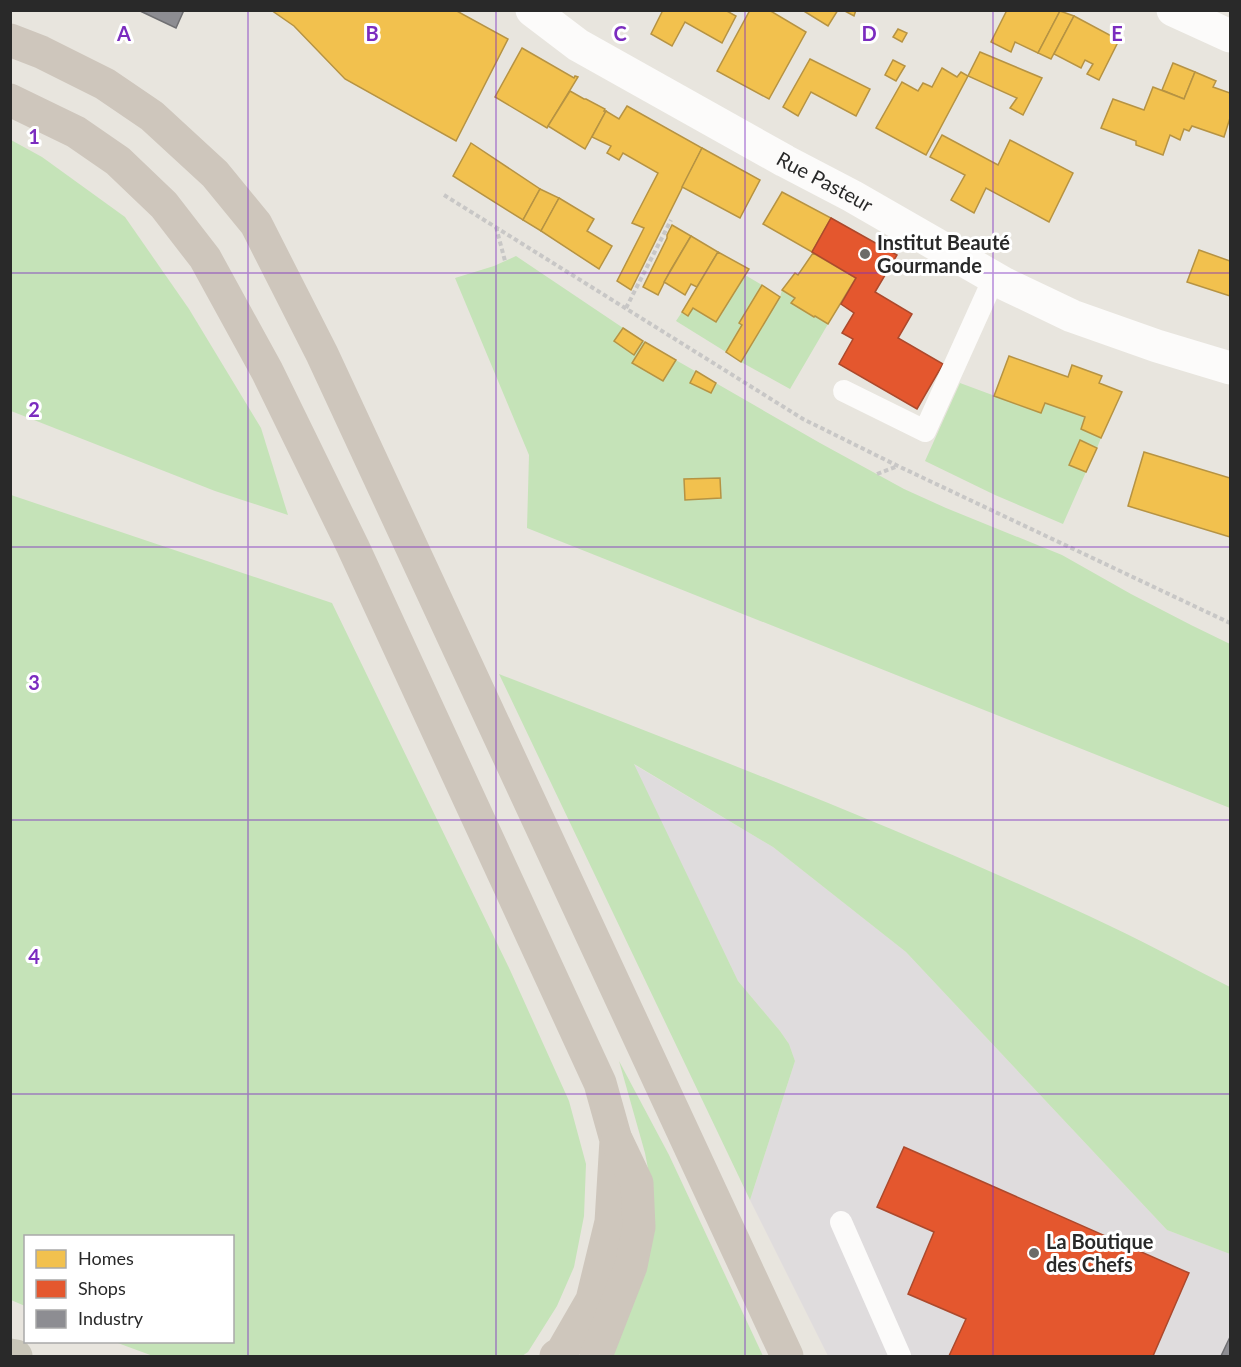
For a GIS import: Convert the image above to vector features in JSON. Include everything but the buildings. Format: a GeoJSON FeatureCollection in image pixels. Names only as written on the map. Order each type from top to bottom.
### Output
{"type":"FeatureCollection","features":[{"type":"Feature","properties":{"kind":"highway"},"geometry":{"type":"LineString","coordinates":[[10,40],[41,52],[105,84],[152,116],[215,174],[256,224],[322,354],[787,1356]]}},
{"type":"Feature","properties":{"kind":"highway"},"geometry":{"type":"LineString","coordinates":[[10,100],[76,132],[118,161],[171,213],[205,258],[267,371],[353,547],[600,1083],[616,1140],[637,1183],[639,1227],[632,1266],[596,1356]]}},
{"type":"Feature","properties":{"kind":"highway"},"geometry":{"type":"LineString","coordinates":[[556,1356],[562,1352],[592,1300],[611,1222],[616,1140]]}},
{"type":"Feature","properties":{"kind":"main road","name":"Rue Pasteur"},"geometry":{"type":"LineString","coordinates":[[532,10],[578,45],[852,196],[994,278],[1072,316],[1157,346],[1230,368]]}},
{"type":"Feature","properties":{"kind":"main road"},"geometry":{"type":"LineString","coordinates":[[1173,10],[1230,36]]}},
{"type":"Feature","properties":{"kind":"main road"},"geometry":{"type":"LineString","coordinates":[[10,1354],[16,1356]]}},
{"type":"Feature","properties":{"kind":"lane"},"geometry":{"type":"LineString","coordinates":[[844,391],[925,431],[994,278]]}},
{"type":"Feature","properties":{"kind":"lane"},"geometry":{"type":"LineString","coordinates":[[841,1222],[900,1356]]}},
{"type":"Feature","properties":{"kind":"path"},"geometry":{"type":"LineString","coordinates":[[626,308],[670,220]]}},
{"type":"Feature","properties":{"kind":"path"},"geometry":{"type":"LineString","coordinates":[[495,226],[505,261]]}},
{"type":"Feature","properties":{"kind":"path"},"geometry":{"type":"LineString","coordinates":[[877,474],[897,466]]}},
{"type":"Feature","properties":{"kind":"shaded area"},"geometry":{"type":"Polygon","coordinates":[[[633,764],[773,847],[906,952],[1167,1230],[1230,1254],[1230,1356],[828,1356],[750,1200],[795,1061],[789,1044],[780,1031],[738,981],[633,764]]]}},
{"type":"Feature","properties":{"kind":"green space"},"geometry":{"type":"Polygon","coordinates":[[[11,140],[42,157],[125,217],[189,309],[261,428],[288,515],[215,491],[11,411],[11,140]]]}},
{"type":"Feature","properties":{"kind":"green space"},"geometry":{"type":"Polygon","coordinates":[[[516,256],[641,340],[904,489],[1062,555],[1131,594],[1230,644],[1230,808],[527,528],[529,455],[455,278],[494,266],[516,256]]]}},
{"type":"Feature","properties":{"kind":"green space"},"geometry":{"type":"Polygon","coordinates":[[[745,275],[762,285],[739,323],[742,325],[726,352],[676,321],[682,312],[688,316],[693,308],[716,322],[745,275]]]}},
{"type":"Feature","properties":{"kind":"green space"},"geometry":{"type":"Polygon","coordinates":[[[782,290],[795,298],[791,303],[828,324],[790,389],[741,362],[782,290]]]}},
{"type":"Feature","properties":{"kind":"green space"},"geometry":{"type":"Polygon","coordinates":[[[960,383],[1041,413],[1045,403],[1085,417],[1081,429],[1101,438],[1097,448],[1079,441],[1069,464],[1086,472],[1063,524],[995,495],[925,461],[960,383]]]}},
{"type":"Feature","properties":{"kind":"green space"},"geometry":{"type":"Polygon","coordinates":[[[11,495],[332,603],[510,970],[569,1101],[586,1164],[584,1216],[574,1267],[557,1306],[528,1352],[522,1356],[153,1356],[118,1343],[234,1343],[234,1235],[24,1235],[24,1306],[11,1300],[11,495]]]}},
{"type":"Feature","properties":{"kind":"green space"},"geometry":{"type":"Polygon","coordinates":[[[499,674],[796,790],[943,851],[1107,924],[1230,987],[1230,1254],[1167,1230],[906,952],[773,847],[634,764],[738,981],[780,1031],[789,1044],[795,1061],[750,1200],[499,674]]]}},
{"type":"Feature","properties":{"kind":"green space"},"geometry":{"type":"Polygon","coordinates":[[[619,1061],[669,1155],[763,1356],[610,1356],[650,1179],[619,1061]]]}},
{"type":"Feature","properties":{"kind":"place","name":"Institut Beauté Gourmande"},"geometry":{"type":"Point","coordinates":[865,254]}},
{"type":"Feature","properties":{"kind":"place","name":"La Boutique des Chefs"},"geometry":{"type":"Point","coordinates":[1034,1253]}}]}
